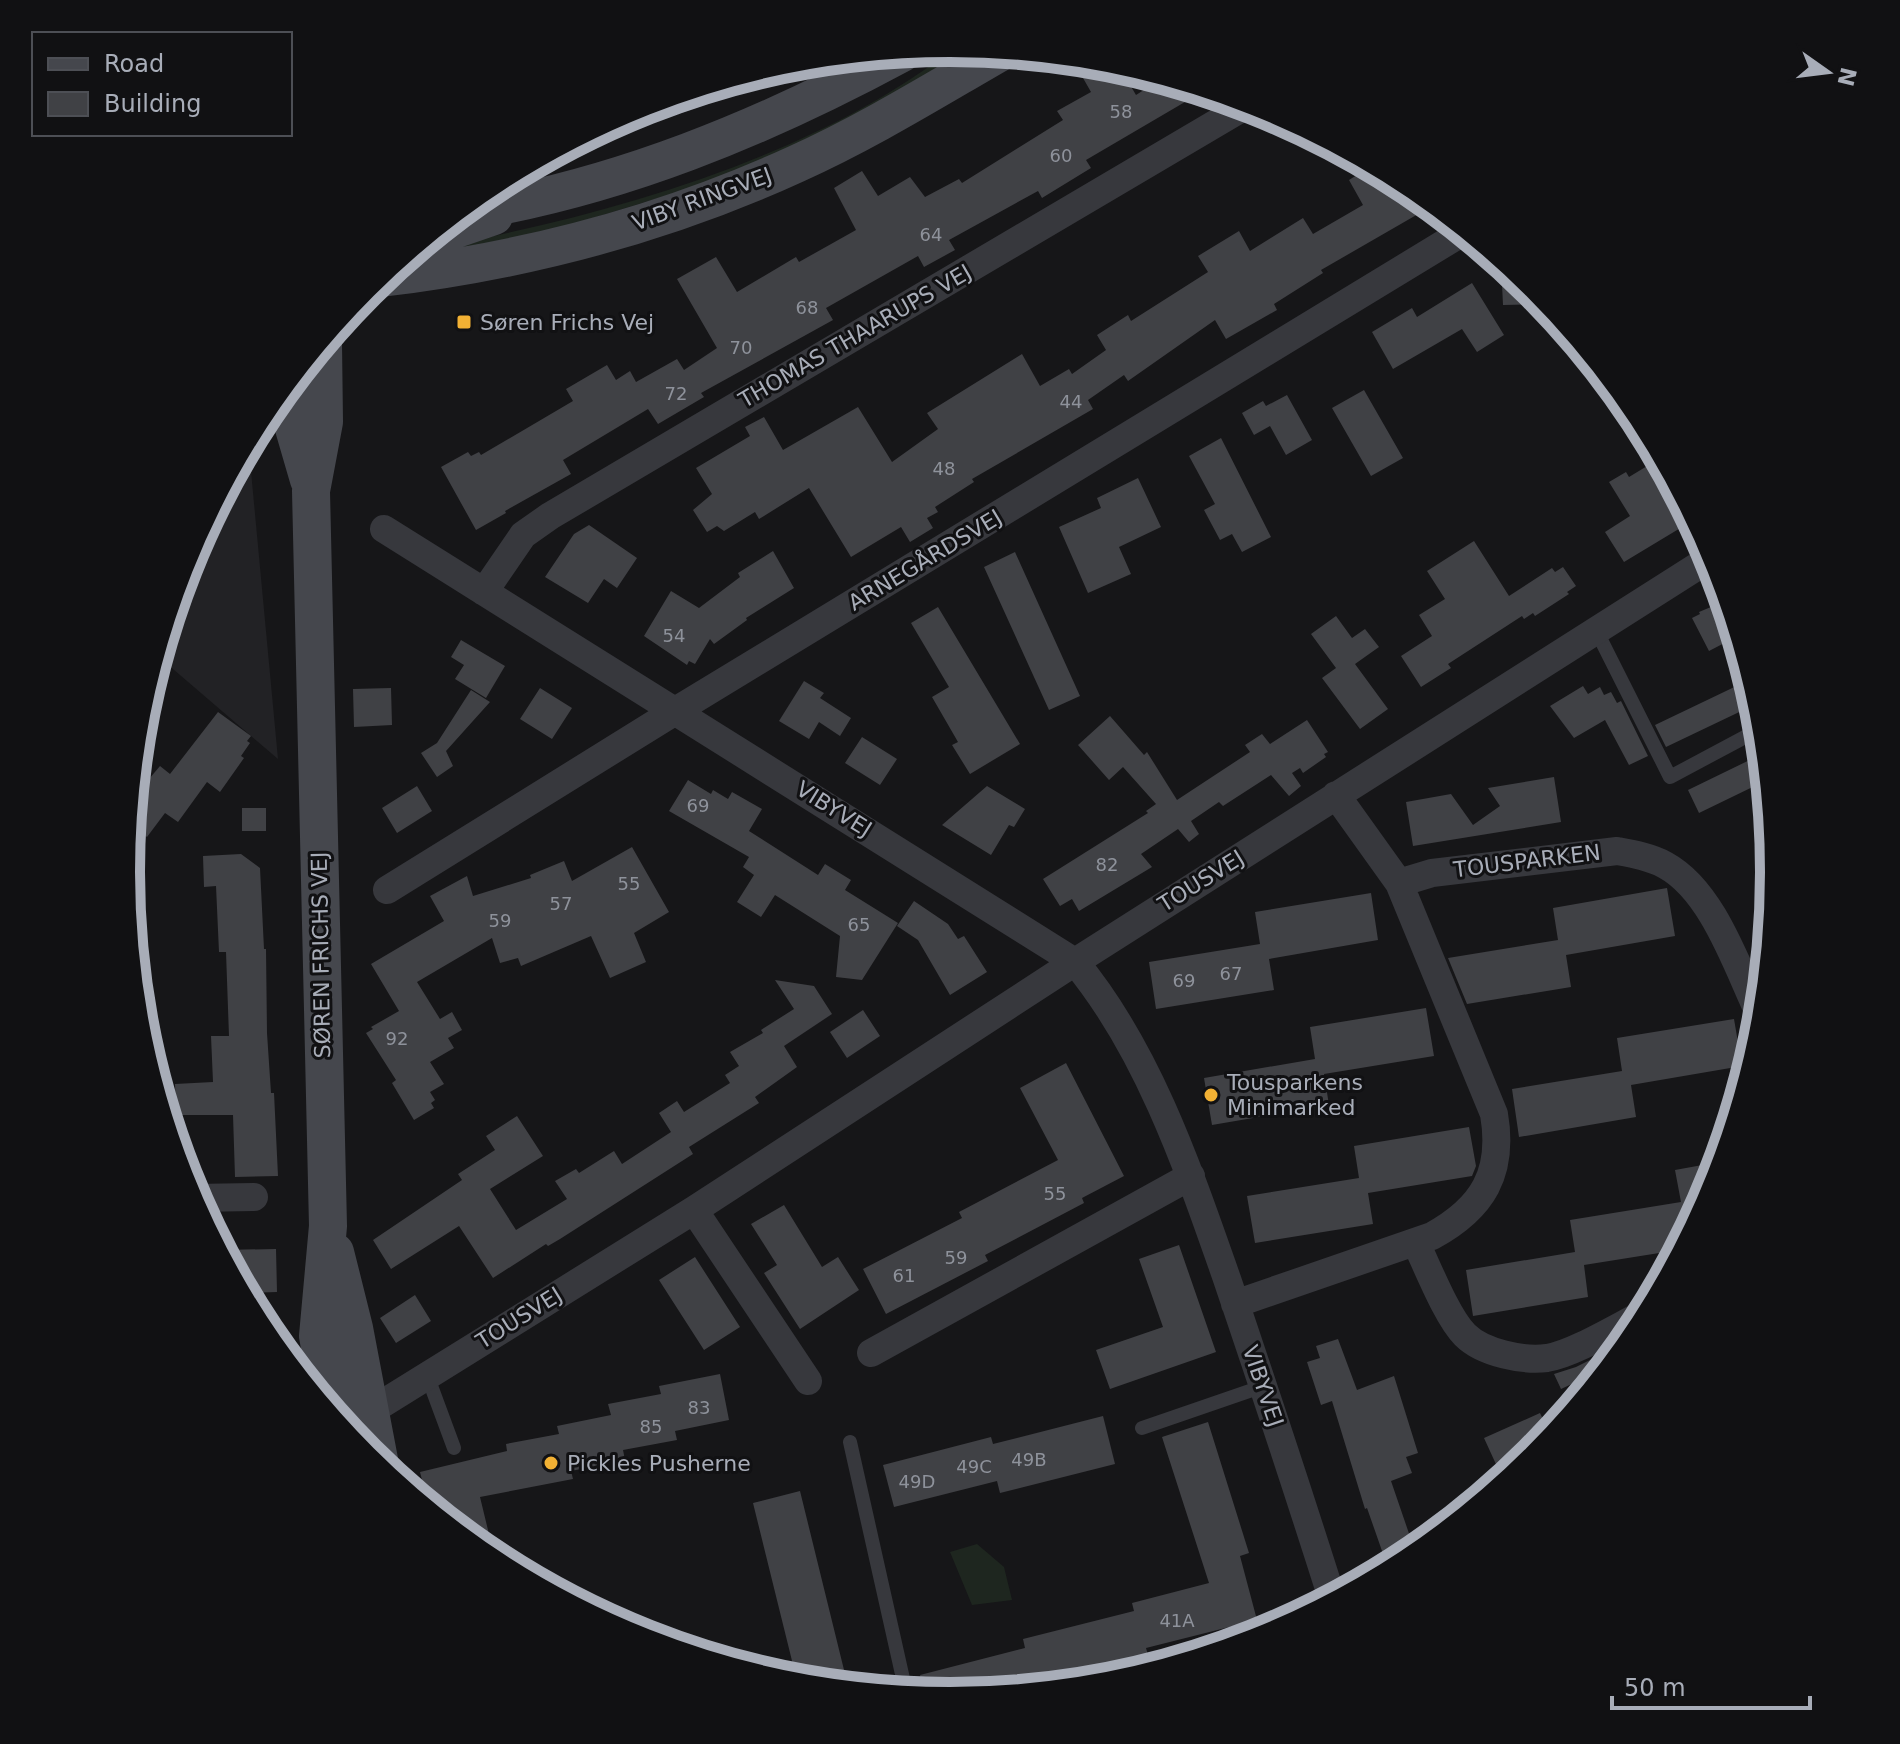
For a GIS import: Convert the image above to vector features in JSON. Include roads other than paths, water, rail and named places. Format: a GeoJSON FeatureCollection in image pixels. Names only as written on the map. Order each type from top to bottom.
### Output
{"type":"FeatureCollection","features":[{"type":"Feature","properties":{"kind":"street","name":"VIBY RINGVEJ"},"geometry":{"type":"LineString","coordinates":[[403,275],[527,254],[648,222],[727,194],[868,129],[981,63]]}},
{"type":"Feature","properties":{"kind":"street"},"geometry":{"type":"LineString","coordinates":[[458,228],[564,192],[638,171],[749,129],[878,66]]}},
{"type":"Feature","properties":{"kind":"street","name":"THOMAS THAARUPS VEJ"},"geometry":{"type":"LineString","coordinates":[[484,592],[523,535],[550,516],[1233,114]]}},
{"type":"Feature","properties":{"kind":"street"},"geometry":{"type":"LineString","coordinates":[[488,208],[564,192]]}},
{"type":"Feature","properties":{"kind":"street","name":"ARNEGÅRDSVEJ"},"geometry":{"type":"LineString","coordinates":[[387,890],[1454,238]]}},
{"type":"Feature","properties":{"kind":"street","name":"SØREN FRICHS VEJ"},"geometry":{"type":"LineString","coordinates":[[323,359],[324,422],[311,491],[328,1226],[318,1336],[327,1390]]}},
{"type":"Feature","properties":{"kind":"street","name":"SØREN FRICHS VEJ"},"geometry":{"type":"LineString","coordinates":[[292,400],[293,425],[311,491]]}},
{"type":"Feature","properties":{"kind":"street","name":"VIBYVEJ"},"geometry":{"type":"LineString","coordinates":[[384,529],[1075,962],[1118,1023],[1155,1094],[1191,1176],[1264,1386],[1329,1587]]}},
{"type":"Feature","properties":{"kind":"street","name":"TOUSVEJ"},"geometry":{"type":"LineString","coordinates":[[357,1420],[694,1210],[1075,962],[1699,565]]}},
{"type":"Feature","properties":{"kind":"street"},"geometry":{"type":"LineString","coordinates":[[1235,1304],[1416,1243],[1453,1224],[1470,1209],[1488,1185],[1496,1161],[1498,1139],[1494,1114],[1399,883],[1336,795]]}},
{"type":"Feature","properties":{"kind":"street","name":"TOUSPARKEN"},"geometry":{"type":"LineString","coordinates":[[1399,883],[1432,873],[1617,851],[1643,856],[1665,865],[1706,902],[1750,994]]}},
{"type":"Feature","properties":{"kind":"street"},"geometry":{"type":"LineString","coordinates":[[871,1353],[1191,1176]]}},
{"type":"Feature","properties":{"kind":"street"},"geometry":{"type":"LineString","coordinates":[[209,1198],[254,1197]]}},
{"type":"Feature","properties":{"kind":"street"},"geometry":{"type":"LineString","coordinates":[[694,1210],[808,1381]]}},
{"type":"Feature","properties":{"kind":"street","name":"SØREN FRICHS VEJ"},"geometry":{"type":"LineString","coordinates":[[328,1226],[354,1328],[357,1420]]}},
{"type":"Feature","properties":{"kind":"street"},"geometry":{"type":"LineString","coordinates":[[1416,1243],[1451,1315],[1465,1335],[1482,1347],[1548,1358],[1621,1325]]}},
{"type":"Feature","properties":{"kind":"lane"},"geometry":{"type":"LineString","coordinates":[[1596,630],[1670,777],[1748,736]]}},
{"type":"Feature","properties":{"kind":"lane"},"geometry":{"type":"LineString","coordinates":[[427,1375],[454,1448]]}},
{"type":"Feature","properties":{"kind":"lane"},"geometry":{"type":"LineString","coordinates":[[1142,1428],[1264,1386]]}},
{"type":"Feature","properties":{"kind":"lane"},"geometry":{"type":"LineString","coordinates":[[850,1442],[903,1680]]}},
{"type":"Feature","properties":{"kind":"place","name":"Søren Frichs Vej"},"geometry":{"type":"Point","coordinates":[464,322]}},
{"type":"Feature","properties":{"kind":"place","name":"Tousparkens Minimarked"},"geometry":{"type":"Point","coordinates":[1211,1095]}},
{"type":"Feature","properties":{"kind":"place","name":"Pickles Pusherne"},"geometry":{"type":"Point","coordinates":[551,1463]}}]}
